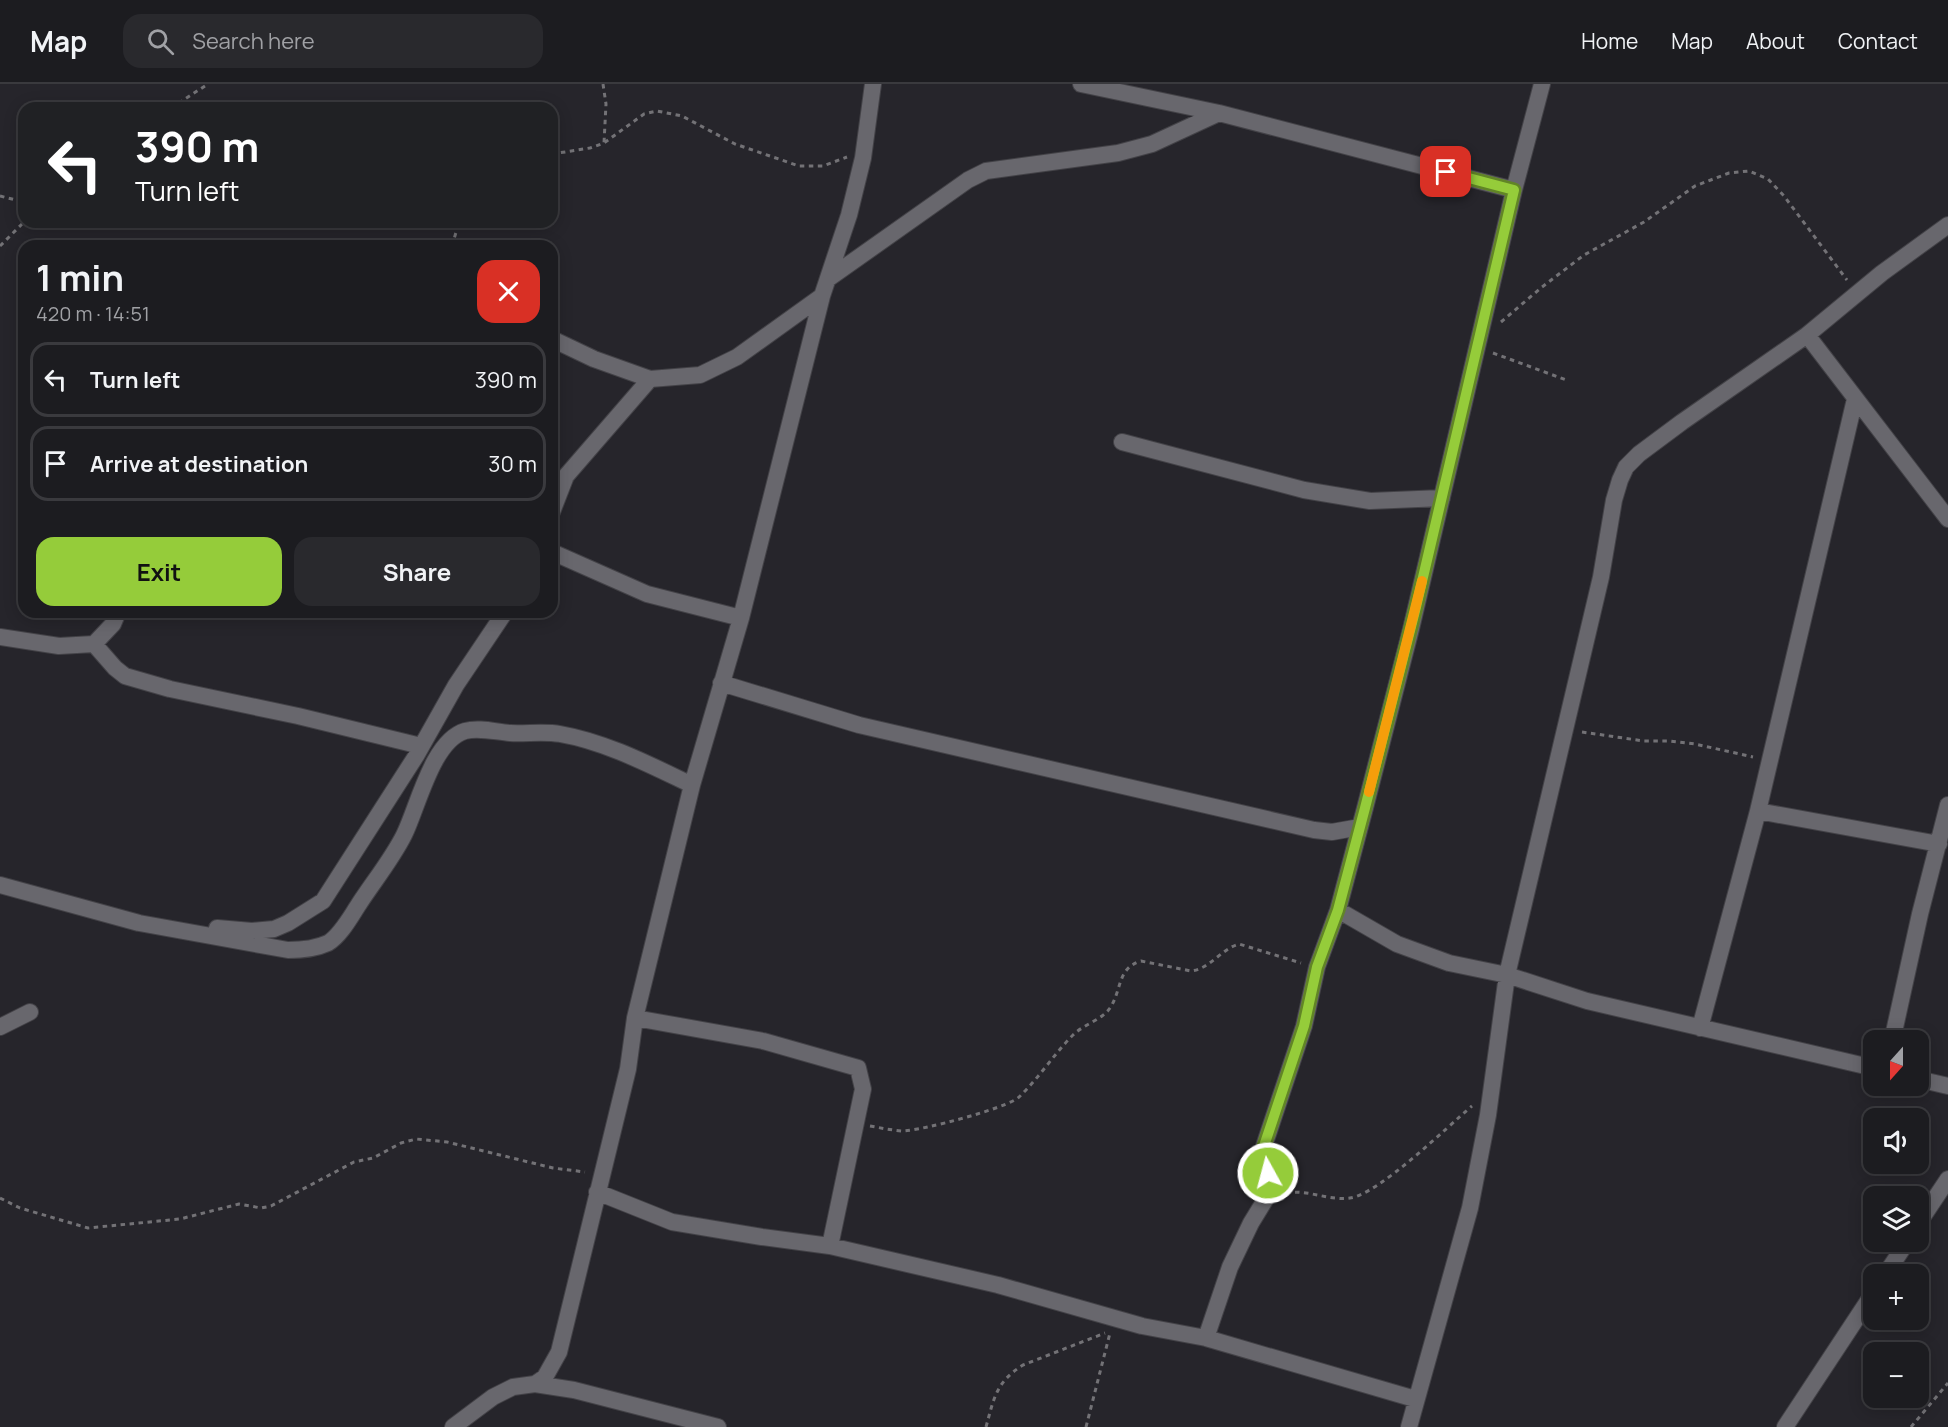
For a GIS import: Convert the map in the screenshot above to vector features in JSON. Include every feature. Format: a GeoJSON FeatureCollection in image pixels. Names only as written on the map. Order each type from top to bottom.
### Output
{"type":"FeatureCollection","features":[{"type":"Feature","properties":{"kind":"street"},"geometry":{"type":"LineString","coordinates":[[535,1384],[545,1377],[559,1352],[628,1069],[635,1018],[692,785],[741,618],[822,296],[849,215],[865,141],[873,84]]}},
{"type":"Feature","properties":{"kind":"street"},"geometry":{"type":"LineString","coordinates":[[1081,84],[1219,114],[1514,190]]}},
{"type":"Feature","properties":{"kind":"street"},"geometry":{"type":"LineString","coordinates":[[1206,1338],[1230,1267],[1270,1187],[1264,1146],[1304,1026],[1317,967],[1338,910],[1360,827],[1442,498],[1514,190],[1542,84]]}},
{"type":"Feature","properties":{"kind":"street"},"geometry":{"type":"LineString","coordinates":[[828,279],[968,180],[986,171],[1118,153],[1152,144],[1219,114]]}},
{"type":"Feature","properties":{"kind":"street"},"geometry":{"type":"LineString","coordinates":[[1409,1427],[1470,1208],[1491,1089],[1507,975],[1601,577],[1614,500],[1626,467],[1682,422],[1807,335],[1858,293],[1947,227]]}},
{"type":"Feature","properties":{"kind":"street"},"geometry":{"type":"LineString","coordinates":[[558,342],[594,359],[650,378],[700,375],[737,357],[822,296]]}},
{"type":"Feature","properties":{"kind":"street"},"geometry":{"type":"LineString","coordinates":[[1807,335],[1948,519]]}},
{"type":"Feature","properties":{"kind":"street"},"geometry":{"type":"LineString","coordinates":[[558,497],[566,476],[650,378]]}},
{"type":"Feature","properties":{"kind":"street"},"geometry":{"type":"LineString","coordinates":[[1700,1028],[1771,759],[1855,399]]}},
{"type":"Feature","properties":{"kind":"street"},"geometry":{"type":"LineString","coordinates":[[1122,442],[1304,490],[1370,501],[1442,498]]}},
{"type":"Feature","properties":{"kind":"street"},"geometry":{"type":"LineString","coordinates":[[558,555],[647,594],[741,618]]}},
{"type":"Feature","properties":{"kind":"street"},"geometry":{"type":"LineString","coordinates":[[0,637],[59,646],[94,644],[110,630],[115,618]]}},
{"type":"Feature","properties":{"kind":"street"},"geometry":{"type":"LineString","coordinates":[[139,923],[252,931],[274,929],[323,901],[422,746],[456,685],[501,618]]}},
{"type":"Feature","properties":{"kind":"street"},"geometry":{"type":"LineString","coordinates":[[94,644],[125,676],[170,689],[298,716],[422,746]]}},
{"type":"Feature","properties":{"kind":"street"},"geometry":{"type":"LineString","coordinates":[[721,683],[859,725],[1332,832],[1360,827]]}},
{"type":"Feature","properties":{"kind":"street"},"geometry":{"type":"LineString","coordinates":[[0,885],[139,923],[288,950],[312,949],[330,941],[348,922],[404,836],[434,765],[454,737],[465,731],[481,729],[527,734],[557,733],[574,737],[630,756],[692,785]]}},
{"type":"Feature","properties":{"kind":"street"},"geometry":{"type":"LineString","coordinates":[[1894,1030],[1920,914],[1948,805]]}},
{"type":"Feature","properties":{"kind":"street"},"geometry":{"type":"LineString","coordinates":[[1758,810],[1938,844]]}},
{"type":"Feature","properties":{"kind":"street"},"geometry":{"type":"LineString","coordinates":[[1332,832],[1350,861]]}},
{"type":"Feature","properties":{"kind":"street"},"geometry":{"type":"LineString","coordinates":[[1338,910],[1397,944],[1449,963],[1507,975],[1587,1001],[1863,1065]]}},
{"type":"Feature","properties":{"kind":"street"},"geometry":{"type":"LineString","coordinates":[[0,1027],[30,1012]]}},
{"type":"Feature","properties":{"kind":"street"},"geometry":{"type":"LineString","coordinates":[[635,1018],[752,1039],[858,1068],[863,1089],[830,1246]]}},
{"type":"Feature","properties":{"kind":"street"},"geometry":{"type":"LineString","coordinates":[[1929,1082],[1948,1086]]}},
{"type":"Feature","properties":{"kind":"street"},"geometry":{"type":"LineString","coordinates":[[1929,1208],[1948,1179]]}},
{"type":"Feature","properties":{"kind":"street"},"geometry":{"type":"LineString","coordinates":[[597,1192],[672,1222],[762,1238],[830,1246],[998,1285],[1142,1326],[1206,1338],[1415,1400]]}},
{"type":"Feature","properties":{"kind":"street"},"geometry":{"type":"LineString","coordinates":[[1785,1427],[1863,1309]]}},
{"type":"Feature","properties":{"kind":"street"},"geometry":{"type":"LineString","coordinates":[[559,1352],[561,1370],[574,1390]]}},
{"type":"Feature","properties":{"kind":"street"},"geometry":{"type":"LineString","coordinates":[[453,1427],[493,1397],[513,1387],[535,1384],[574,1390],[718,1427]]}},
{"type":"Feature","properties":{"kind":"path"},"geometry":{"type":"LineString","coordinates":[[181,102],[208,84]]}},
{"type":"Feature","properties":{"kind":"path"},"geometry":{"type":"LineString","coordinates":[[603,84],[606,104],[604,143]]}},
{"type":"Feature","properties":{"kind":"path"},"geometry":{"type":"LineString","coordinates":[[558,153],[590,148],[604,143],[644,114],[657,111],[681,116],[735,144],[799,166],[824,166],[846,157],[865,141]]}},
{"type":"Feature","properties":{"kind":"path"},"geometry":{"type":"LineString","coordinates":[[1500,324],[1542,287],[1584,255],[1644,222],[1695,186],[1729,173],[1749,171],[1768,179],[1784,196],[1858,293]]}},
{"type":"Feature","properties":{"kind":"path"},"geometry":{"type":"LineString","coordinates":[[0,196],[18,200]]}},
{"type":"Feature","properties":{"kind":"path"},"geometry":{"type":"LineString","coordinates":[[0,246],[18,228]]}},
{"type":"Feature","properties":{"kind":"path"},"geometry":{"type":"LineString","coordinates":[[1477,347],[1569,381]]}},
{"type":"Feature","properties":{"kind":"path"},"geometry":{"type":"LineString","coordinates":[[1566,729],[1626,740],[1695,744],[1771,759]]}},
{"type":"Feature","properties":{"kind":"path"},"geometry":{"type":"LineString","coordinates":[[856,1125],[902,1131],[926,1128],[999,1108],[1014,1101],[1074,1034],[1108,1010],[1122,975],[1127,967],[1136,962],[1191,971],[1199,970],[1230,947],[1239,944],[1317,967]]}},
{"type":"Feature","properties":{"kind":"path"},"geometry":{"type":"LineString","coordinates":[[1258,1211],[1286,1193],[1299,1191],[1339,1198],[1352,1198],[1360,1195],[1395,1174],[1491,1089]]}},
{"type":"Feature","properties":{"kind":"path"},"geometry":{"type":"LineString","coordinates":[[0,1198],[20,1208],[88,1228],[180,1219],[239,1204],[261,1208],[271,1206],[354,1162],[373,1158],[401,1143],[416,1139],[447,1142],[553,1168],[602,1174]]}},
{"type":"Feature","properties":{"kind":"path"},"geometry":{"type":"LineString","coordinates":[[986,1427],[996,1392],[1012,1372],[1023,1365],[1111,1331],[1086,1427]]}},
{"type":"Feature","properties":{"kind":"path"},"geometry":{"type":"LineString","coordinates":[[1911,1427],[1948,1383]]}},
{"type":"Feature","properties":{"kind":"slow traffic"},"geometry":{"type":"LineString","coordinates":[[1369,792],[1422,581]]}},
{"type":"Feature","properties":{"kind":"route"},"geometry":{"type":"LineString","coordinates":[[1268,1173],[1264,1146],[1266,1138],[1274,1121],[1304,1026],[1310,991],[1338,910],[1365,808],[1416,607],[1514,190],[1446,172]]}}]}
